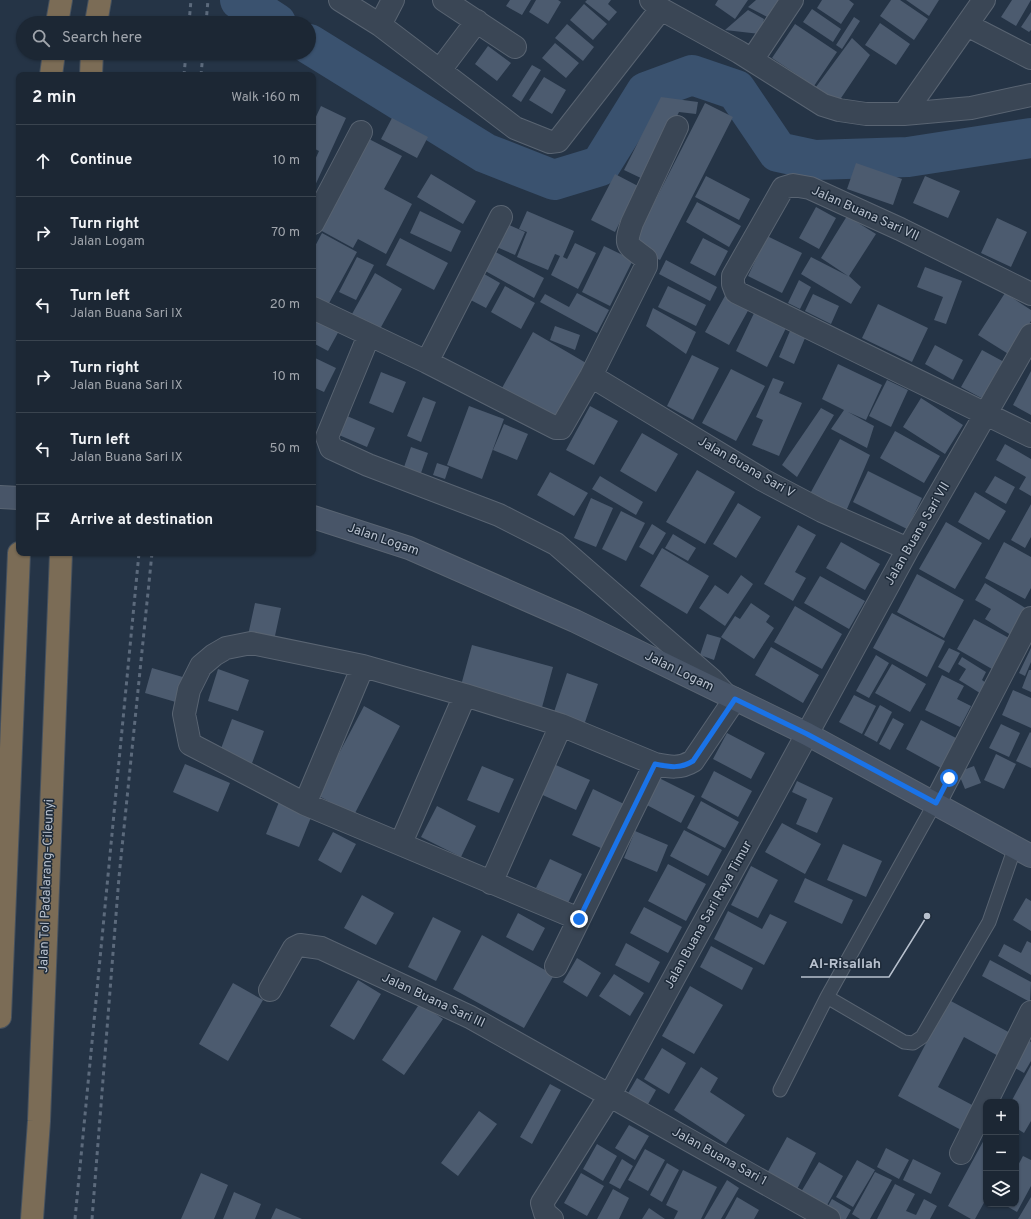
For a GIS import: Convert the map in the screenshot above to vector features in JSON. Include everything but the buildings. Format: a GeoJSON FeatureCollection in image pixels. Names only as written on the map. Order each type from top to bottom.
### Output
{"type":"FeatureCollection","features":[{"type":"Feature","properties":{"kind":"highway"},"geometry":{"type":"LineString","coordinates":[[58,16],[61,0]]}},
{"type":"Feature","properties":{"kind":"highway"},"geometry":{"type":"LineString","coordinates":[[97,16],[100,0]]}},
{"type":"Feature","properties":{"kind":"highway"},"geometry":{"type":"LineString","coordinates":[[51,72],[53,60]]}},
{"type":"Feature","properties":{"kind":"highway"},"geometry":{"type":"LineString","coordinates":[[91,72],[92,60]]}},
{"type":"Feature","properties":{"kind":"highway"},"geometry":{"type":"LineString","coordinates":[[0,1017],[20,556]]}},
{"type":"Feature","properties":{"kind":"highway","name":"Jalan Tol Padalarang–Cileunyi"},"geometry":{"type":"LineString","coordinates":[[32,1219],[39,1121],[61,556]]}},
{"type":"Feature","properties":{"kind":"street"},"geometry":{"type":"LineString","coordinates":[[340,0],[380,25],[515,128],[554,143],[558,141],[583,111],[656,4],[752,60],[828,107],[839,110],[866,114],[904,114],[970,108],[1031,95]]}},
{"type":"Feature","properties":{"kind":"street"},"geometry":{"type":"LineString","coordinates":[[380,25],[393,0]]}},
{"type":"Feature","properties":{"kind":"street"},"geometry":{"type":"LineString","coordinates":[[444,0],[515,47]]}},
{"type":"Feature","properties":{"kind":"street"},"geometry":{"type":"LineString","coordinates":[[752,60],[792,0]]}},
{"type":"Feature","properties":{"kind":"street"},"geometry":{"type":"LineString","coordinates":[[904,114],[984,0]]}},
{"type":"Feature","properties":{"kind":"street"},"geometry":{"type":"LineString","coordinates":[[440,70],[477,21]]}},
{"type":"Feature","properties":{"kind":"street"},"geometry":{"type":"LineString","coordinates":[[967,25],[1031,58]]}},
{"type":"Feature","properties":{"kind":"street"},"geometry":{"type":"LineString","coordinates":[[316,309],[427,362],[556,428],[561,428],[564,426],[646,266],[646,259],[629,245],[627,239],[632,223],[678,127]]}},
{"type":"Feature","properties":{"kind":"street"},"geometry":{"type":"LineString","coordinates":[[316,217],[361,132]]}},
{"type":"Feature","properties":{"kind":"street","name":"Jalan Buana Sari VII"},"geometry":{"type":"LineString","coordinates":[[987,415],[736,292],[732,284],[733,276],[783,188],[793,185],[810,188],[900,229],[1031,294]]}},
{"type":"Feature","properties":{"kind":"street"},"geometry":{"type":"LineString","coordinates":[[427,362],[501,217]]}},
{"type":"Feature","properties":{"kind":"street"},"geometry":{"type":"LineString","coordinates":[[369,335],[327,437],[331,448],[499,515],[556,544],[730,696],[693,761],[684,767],[670,767],[655,764],[561,724],[465,695],[363,666],[251,643],[226,648],[214,655],[201,666],[189,690],[184,714],[190,744],[305,804],[579,919]]}},
{"type":"Feature","properties":{"kind":"street","name":"Jalan Buana Sari VII"},"geometry":{"type":"LineString","coordinates":[[807,734],[908,549],[987,415],[1031,336]]}},
{"type":"Feature","properties":{"kind":"street","name":"Jalan Buana Sari V"},"geometry":{"type":"LineString","coordinates":[[590,376],[764,480],[822,511],[908,549]]}},
{"type":"Feature","properties":{"kind":"street"},"geometry":{"type":"LineString","coordinates":[[987,415],[1031,436]]}},
{"type":"Feature","properties":{"kind":"street"},"geometry":{"type":"LineString","coordinates":[[0,498],[16,498]]}},
{"type":"Feature","properties":{"kind":"street","name":"Jalan Logam"},"geometry":{"type":"LineString","coordinates":[[316,518],[409,548],[575,622],[807,734],[1023,851]]}},
{"type":"Feature","properties":{"kind":"street"},"geometry":{"type":"LineString","coordinates":[[936,803],[1031,618]]}},
{"type":"Feature","properties":{"kind":"street"},"geometry":{"type":"LineString","coordinates":[[305,804],[363,666]]}},
{"type":"Feature","properties":{"kind":"street"},"geometry":{"type":"LineString","coordinates":[[401,843],[465,695]]}},
{"type":"Feature","properties":{"kind":"street"},"geometry":{"type":"LineString","coordinates":[[491,883],[561,724]]}},
{"type":"Feature","properties":{"kind":"street","name":"Jalan Buana Sari Raya Timur"},"geometry":{"type":"LineString","coordinates":[[552,1219],[545,1213],[542,1203],[610,1096],[807,734]]}},
{"type":"Feature","properties":{"kind":"street"},"geometry":{"type":"LineString","coordinates":[[556,966],[655,764]]}},
{"type":"Feature","properties":{"kind":"street","name":"Jalan Buana Sari III"},"geometry":{"type":"LineString","coordinates":[[270,990],[294,948],[300,945],[321,948],[470,1017],[610,1096]]}},
{"type":"Feature","properties":{"kind":"street"},"geometry":{"type":"LineString","coordinates":[[961,1153],[1031,1012]]}},
{"type":"Feature","properties":{"kind":"street","name":"Jalan Buana Sari 1"},"geometry":{"type":"LineString","coordinates":[[610,1096],[829,1219]]}},
{"type":"Feature","properties":{"kind":"lane"},"geometry":{"type":"LineString","coordinates":[[780,1090],[827,997],[936,803]]}},
{"type":"Feature","properties":{"kind":"lane"},"geometry":{"type":"LineString","coordinates":[[827,997],[904,1042],[913,1043],[922,1037],[961,973],[1023,851]]}},
{"type":"Feature","properties":{"kind":"waterway"},"geometry":{"type":"LineString","coordinates":[[240,0],[265,16]]}},
{"type":"Feature","properties":{"kind":"waterway"},"geometry":{"type":"LineString","coordinates":[[316,48],[485,153],[554,180],[600,166],[646,92],[692,75],[736,90],[778,152],[815,160],[908,157],[1031,138]]}},
{"type":"Feature","properties":{"kind":"railway"},"geometry":{"type":"LineString","coordinates":[[190,16],[191,0]]}},
{"type":"Feature","properties":{"kind":"railway"},"geometry":{"type":"LineString","coordinates":[[207,16],[208,0]]}},
{"type":"Feature","properties":{"kind":"railway"},"geometry":{"type":"LineString","coordinates":[[184,72],[185,60]]}},
{"type":"Feature","properties":{"kind":"railway"},"geometry":{"type":"LineString","coordinates":[[201,72],[202,60]]}},
{"type":"Feature","properties":{"kind":"railway"},"geometry":{"type":"LineString","coordinates":[[75,1219],[139,556]]}},
{"type":"Feature","properties":{"kind":"railway"},"geometry":{"type":"LineString","coordinates":[[92,1219],[119,877],[152,556]]}},
{"type":"Feature","properties":{"kind":"place","name":"Al-Risallah"},"geometry":{"type":"Point","coordinates":[927,916]}},
{"type":"Feature","properties":{"kind":"route"},"geometry":{"type":"LineString","coordinates":[[579,919],[655,764],[670,767],[684,767],[693,761],[735,699],[807,734],[936,803],[949,778]]}}]}
